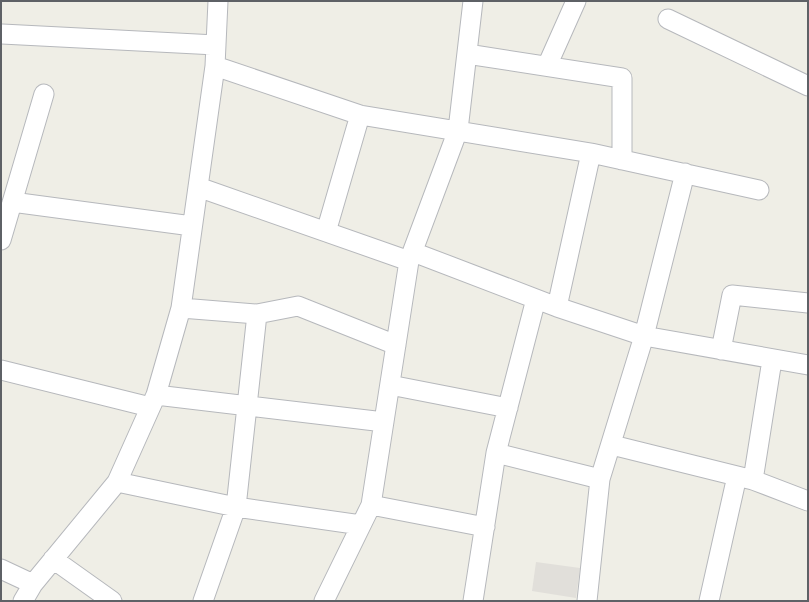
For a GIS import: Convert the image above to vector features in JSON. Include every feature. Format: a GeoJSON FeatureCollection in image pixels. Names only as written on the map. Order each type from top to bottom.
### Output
{"type":"FeatureCollection","features":[{"type":"Feature","properties":{"kind":"street"},"geometry":{"type":"LineString","coordinates":[[23,601],[33,584],[117,482],[153,401],[181,308],[214,66],[218,1]]}},
{"type":"Feature","properties":{"kind":"street"},"geometry":{"type":"LineString","coordinates":[[324,601],[371,505],[411,256],[458,130],[473,1]]}},
{"type":"Feature","properties":{"kind":"street"},"geometry":{"type":"LineString","coordinates":[[547,66],[576,1]]}},
{"type":"Feature","properties":{"kind":"street"},"geometry":{"type":"LineString","coordinates":[[668,19],[808,86]]}},
{"type":"Feature","properties":{"kind":"street"},"geometry":{"type":"LineString","coordinates":[[2,34],[216,45]]}},
{"type":"Feature","properties":{"kind":"street"},"geometry":{"type":"LineString","coordinates":[[467,54],[622,78],[622,160]]}},
{"type":"Feature","properties":{"kind":"street"},"geometry":{"type":"LineString","coordinates":[[214,66],[360,115],[591,153],[759,190]]}},
{"type":"Feature","properties":{"kind":"street"},"geometry":{"type":"LineString","coordinates":[[1,240],[44,94]]}},
{"type":"Feature","properties":{"kind":"street"},"geometry":{"type":"LineString","coordinates":[[326,232],[360,115]]}},
{"type":"Feature","properties":{"kind":"street"},"geometry":{"type":"LineString","coordinates":[[557,307],[591,153]]}},
{"type":"Feature","properties":{"kind":"street"},"geometry":{"type":"LineString","coordinates":[[587,601],[600,479],[612,445],[644,336],[685,173]]}},
{"type":"Feature","properties":{"kind":"street"},"geometry":{"type":"LineString","coordinates":[[198,187],[326,232],[411,256],[644,336],[772,360],[808,365]]}},
{"type":"Feature","properties":{"kind":"street"},"geometry":{"type":"LineString","coordinates":[[12,202],[192,226]]}},
{"type":"Feature","properties":{"kind":"street"},"geometry":{"type":"LineString","coordinates":[[721,350],[732,295],[808,303]]}},
{"type":"Feature","properties":{"kind":"street"},"geometry":{"type":"LineString","coordinates":[[474,601],[496,454],[536,299]]}},
{"type":"Feature","properties":{"kind":"street"},"geometry":{"type":"LineString","coordinates":[[181,308],[257,314],[298,306],[396,345]]}},
{"type":"Feature","properties":{"kind":"street"},"geometry":{"type":"LineString","coordinates":[[203,601],[236,507],[257,314]]}},
{"type":"Feature","properties":{"kind":"street"},"geometry":{"type":"LineString","coordinates":[[709,601],[745,478],[772,360]]}},
{"type":"Feature","properties":{"kind":"street"},"geometry":{"type":"LineString","coordinates":[[1,370],[153,401],[248,406],[384,422]]}},
{"type":"Feature","properties":{"kind":"street"},"geometry":{"type":"LineString","coordinates":[[390,385],[508,408]]}},
{"type":"Feature","properties":{"kind":"street"},"geometry":{"type":"LineString","coordinates":[[612,445],[745,478],[808,501]]}},
{"type":"Feature","properties":{"kind":"street"},"geometry":{"type":"LineString","coordinates":[[496,454],[600,479]]}},
{"type":"Feature","properties":{"kind":"street"},"geometry":{"type":"LineString","coordinates":[[117,482],[236,507],[361,526]]}},
{"type":"Feature","properties":{"kind":"street"},"geometry":{"type":"LineString","coordinates":[[371,505],[485,527]]}},
{"type":"Feature","properties":{"kind":"street"},"geometry":{"type":"LineString","coordinates":[[53,559],[112,601]]}},
{"type":"Feature","properties":{"kind":"street"},"geometry":{"type":"LineString","coordinates":[[1,569],[33,584]]}},
{"type":"Feature","properties":{"kind":"shaded area"},"geometry":{"type":"Polygon","coordinates":[[[536,562],[580,568],[576,598],[532,591],[536,562]]]}}]}
